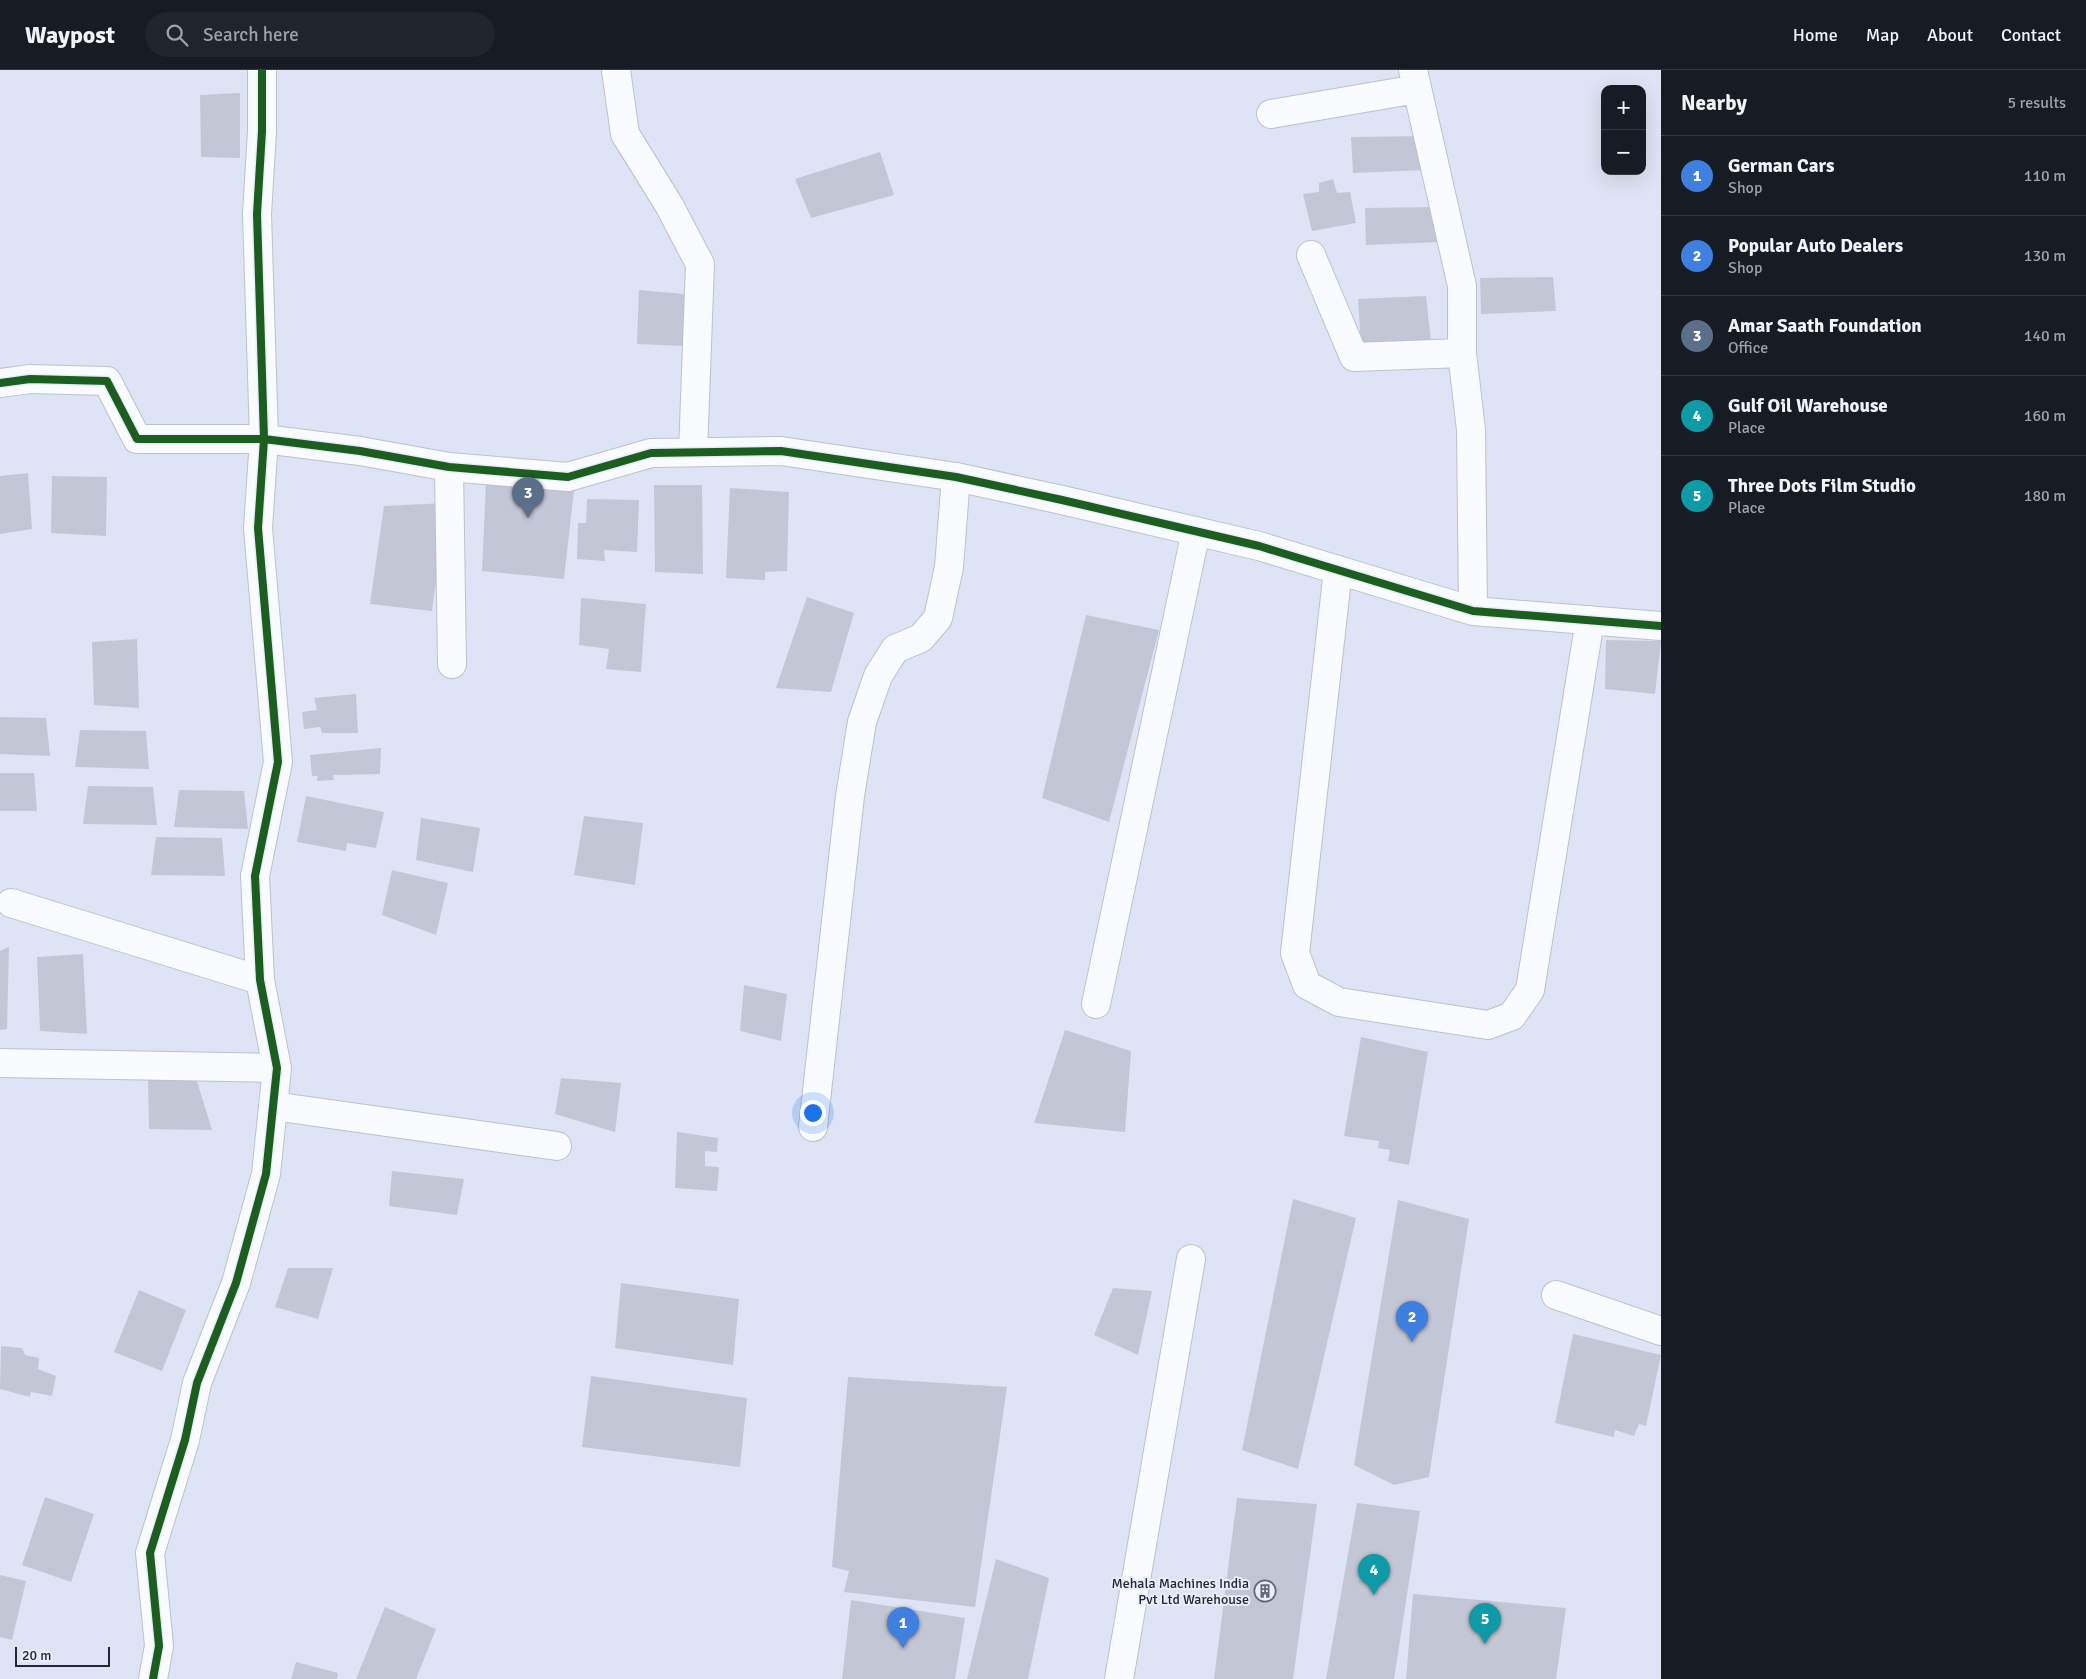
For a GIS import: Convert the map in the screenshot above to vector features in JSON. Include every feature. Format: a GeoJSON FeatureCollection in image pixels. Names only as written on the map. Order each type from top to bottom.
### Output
{"type":"FeatureCollection","features":[{"type":"Feature","properties":{"kind":"street"},"geometry":{"type":"LineString","coordinates":[[154,1679],[159,1646],[150,1553],[183,1449],[197,1383],[236,1283],[266,1174],[277,1068],[260,980],[255,876],[278,762],[258,528],[264,439],[257,214],[262,131],[262,70]]}},
{"type":"Feature","properties":{"kind":"street"},"geometry":{"type":"LineString","coordinates":[[616,70],[625,134],[669,205],[700,264],[693,452]]}},
{"type":"Feature","properties":{"kind":"street"},"geometry":{"type":"LineString","coordinates":[[1271,114],[1415,80],[1462,286],[1462,353],[1471,430],[1473,611]]}},
{"type":"Feature","properties":{"kind":"street"},"geometry":{"type":"LineString","coordinates":[[1311,255],[1354,357],[1462,353]]}},
{"type":"Feature","properties":{"kind":"street"},"geometry":{"type":"LineString","coordinates":[[0,382],[30,379],[107,381],[136,439],[264,439],[360,451],[449,468],[568,476],[651,453],[781,451],[956,477],[1196,531],[1259,546],[1473,611],[1661,626]]}},
{"type":"Feature","properties":{"kind":"street"},"geometry":{"type":"LineString","coordinates":[[449,468],[452,664]]}},
{"type":"Feature","properties":{"kind":"street"},"geometry":{"type":"LineString","coordinates":[[813,1127],[850,796],[862,722],[878,676],[895,649],[920,638],[938,618],[950,567],[956,477]]}},
{"type":"Feature","properties":{"kind":"street"},"geometry":{"type":"LineString","coordinates":[[1096,1004],[1196,531]]}},
{"type":"Feature","properties":{"kind":"street"},"geometry":{"type":"LineString","coordinates":[[1338,570],[1295,953],[1307,985],[1339,1002],[1488,1025],[1512,1016],[1530,990],[1590,620]]}},
{"type":"Feature","properties":{"kind":"street"},"geometry":{"type":"LineString","coordinates":[[11,903],[260,980]]}},
{"type":"Feature","properties":{"kind":"street"},"geometry":{"type":"LineString","coordinates":[[0,1063],[277,1068]]}},
{"type":"Feature","properties":{"kind":"street"},"geometry":{"type":"LineString","coordinates":[[273,1106],[557,1146]]}},
{"type":"Feature","properties":{"kind":"street"},"geometry":{"type":"LineString","coordinates":[[1118,1679],[1191,1259]]}},
{"type":"Feature","properties":{"kind":"street"},"geometry":{"type":"LineString","coordinates":[[1556,1294],[1661,1331]]}},
{"type":"Feature","properties":{"kind":"building"},"geometry":{"type":"Polygon","coordinates":[[[240,93],[240,158],[201,157],[200,95],[240,93]]]}},
{"type":"Feature","properties":{"kind":"building"},"geometry":{"type":"Polygon","coordinates":[[[1424,136],[1427,170],[1353,173],[1351,137],[1424,136]]]}},
{"type":"Feature","properties":{"kind":"building"},"geometry":{"type":"Polygon","coordinates":[[[880,152],[894,195],[811,218],[795,179],[880,152]]]}},
{"type":"Feature","properties":{"kind":"building"},"geometry":{"type":"Polygon","coordinates":[[[1333,179],[1337,193],[1350,192],[1356,223],[1312,231],[1303,194],[1319,192],[1319,183],[1333,179]]]}},
{"type":"Feature","properties":{"kind":"building"},"geometry":{"type":"Polygon","coordinates":[[[1438,207],[1441,242],[1366,245],[1365,208],[1438,207]]]}},
{"type":"Feature","properties":{"kind":"building"},"geometry":{"type":"Polygon","coordinates":[[[1553,277],[1556,311],[1481,314],[1480,278],[1553,277]]]}},
{"type":"Feature","properties":{"kind":"building"},"geometry":{"type":"Polygon","coordinates":[[[639,290],[685,294],[685,346],[637,344],[639,290]]]}},
{"type":"Feature","properties":{"kind":"building"},"geometry":{"type":"Polygon","coordinates":[[[1426,296],[1431,340],[1361,345],[1358,299],[1426,296]]]}},
{"type":"Feature","properties":{"kind":"building"},"geometry":{"type":"Polygon","coordinates":[[[28,473],[32,529],[0,534],[0,476],[28,473]]]}},
{"type":"Feature","properties":{"kind":"building"},"geometry":{"type":"Polygon","coordinates":[[[52,476],[107,477],[106,536],[51,533],[52,476]]]}},
{"type":"Feature","properties":{"kind":"building"},"geometry":{"type":"Polygon","coordinates":[[[486,482],[574,490],[564,579],[482,571],[486,482]]]}},
{"type":"Feature","properties":{"kind":"building"},"geometry":{"type":"Polygon","coordinates":[[[654,485],[702,485],[703,574],[655,572],[654,485]]]}},
{"type":"Feature","properties":{"kind":"building"},"geometry":{"type":"Polygon","coordinates":[[[730,488],[789,492],[787,571],[765,572],[765,580],[726,578],[730,488]]]}},
{"type":"Feature","properties":{"kind":"building"},"geometry":{"type":"Polygon","coordinates":[[[587,499],[639,500],[637,552],[604,550],[605,561],[577,559],[578,523],[586,523],[587,499]]]}},
{"type":"Feature","properties":{"kind":"building"},"geometry":{"type":"Polygon","coordinates":[[[446,503],[432,611],[370,604],[384,506],[446,503]]]}},
{"type":"Feature","properties":{"kind":"building"},"geometry":{"type":"Polygon","coordinates":[[[807,597],[854,613],[831,692],[776,688],[807,597]]]}},
{"type":"Feature","properties":{"kind":"building"},"geometry":{"type":"Polygon","coordinates":[[[581,598],[646,604],[641,672],[606,669],[609,649],[579,645],[581,598]]]}},
{"type":"Feature","properties":{"kind":"building"},"geometry":{"type":"Polygon","coordinates":[[[1086,615],[1159,630],[1109,822],[1042,798],[1086,615]]]}},
{"type":"Feature","properties":{"kind":"building"},"geometry":{"type":"Polygon","coordinates":[[[137,639],[139,708],[94,705],[92,642],[137,639]]]}},
{"type":"Feature","properties":{"kind":"building"},"geometry":{"type":"Polygon","coordinates":[[[1606,640],[1661,641],[1655,694],[1605,689],[1606,640]]]}},
{"type":"Feature","properties":{"kind":"building"},"geometry":{"type":"Polygon","coordinates":[[[356,694],[358,733],[322,733],[320,727],[304,729],[302,712],[317,710],[314,698],[356,694]]]}},
{"type":"Feature","properties":{"kind":"building"},"geometry":{"type":"Polygon","coordinates":[[[0,717],[46,718],[50,756],[0,754],[0,717]]]}},
{"type":"Feature","properties":{"kind":"building"},"geometry":{"type":"Polygon","coordinates":[[[80,730],[146,731],[149,769],[75,767],[80,730]]]}},
{"type":"Feature","properties":{"kind":"building"},"geometry":{"type":"Polygon","coordinates":[[[381,748],[380,774],[333,775],[334,780],[317,781],[318,776],[312,776],[310,755],[381,748]]]}},
{"type":"Feature","properties":{"kind":"building"},"geometry":{"type":"Polygon","coordinates":[[[0,773],[34,773],[37,811],[0,811],[0,773]]]}},
{"type":"Feature","properties":{"kind":"building"},"geometry":{"type":"Polygon","coordinates":[[[88,786],[153,787],[157,825],[83,824],[88,786]]]}},
{"type":"Feature","properties":{"kind":"building"},"geometry":{"type":"Polygon","coordinates":[[[179,790],[244,791],[248,829],[174,827],[179,790]]]}},
{"type":"Feature","properties":{"kind":"building"},"geometry":{"type":"Polygon","coordinates":[[[306,796],[384,812],[376,848],[347,843],[346,851],[297,842],[306,796]]]}},
{"type":"Feature","properties":{"kind":"building"},"geometry":{"type":"Polygon","coordinates":[[[584,816],[643,823],[635,885],[574,875],[584,816]]]}},
{"type":"Feature","properties":{"kind":"building"},"geometry":{"type":"Polygon","coordinates":[[[421,818],[480,828],[473,872],[416,860],[421,818]]]}},
{"type":"Feature","properties":{"kind":"building"},"geometry":{"type":"Polygon","coordinates":[[[156,837],[222,838],[225,876],[151,875],[156,837]]]}},
{"type":"Feature","properties":{"kind":"building"},"geometry":{"type":"Polygon","coordinates":[[[392,870],[448,883],[436,935],[382,915],[392,870]]]}},
{"type":"Feature","properties":{"kind":"building"},"geometry":{"type":"Polygon","coordinates":[[[9,947],[7,1029],[0,1030],[0,951],[9,947]]]}},
{"type":"Feature","properties":{"kind":"building"},"geometry":{"type":"Polygon","coordinates":[[[83,954],[87,1034],[40,1031],[37,957],[83,954]]]}},
{"type":"Feature","properties":{"kind":"building"},"geometry":{"type":"Polygon","coordinates":[[[744,985],[787,994],[781,1041],[740,1031],[744,985]]]}},
{"type":"Feature","properties":{"kind":"building"},"geometry":{"type":"Polygon","coordinates":[[[1065,1030],[1131,1051],[1125,1132],[1034,1123],[1065,1030]]]}},
{"type":"Feature","properties":{"kind":"building"},"geometry":{"type":"Polygon","coordinates":[[[1361,1037],[1428,1052],[1409,1165],[1388,1161],[1390,1150],[1378,1148],[1379,1141],[1344,1136],[1361,1037]]]}},
{"type":"Feature","properties":{"kind":"building"},"geometry":{"type":"Polygon","coordinates":[[[148,1078],[196,1078],[212,1130],[149,1129],[148,1078]]]}},
{"type":"Feature","properties":{"kind":"building"},"geometry":{"type":"Polygon","coordinates":[[[561,1078],[621,1083],[615,1132],[555,1114],[561,1078]]]}},
{"type":"Feature","properties":{"kind":"building"},"geometry":{"type":"Polygon","coordinates":[[[677,1132],[718,1138],[717,1152],[705,1151],[705,1166],[719,1167],[717,1191],[675,1188],[677,1132]]]}},
{"type":"Feature","properties":{"kind":"building"},"geometry":{"type":"Polygon","coordinates":[[[392,1171],[464,1179],[457,1215],[389,1206],[392,1171]]]}},
{"type":"Feature","properties":{"kind":"building"},"geometry":{"type":"Polygon","coordinates":[[[1293,1199],[1356,1218],[1298,1469],[1242,1450],[1293,1199]]]}},
{"type":"Feature","properties":{"kind":"building"},"geometry":{"type":"Polygon","coordinates":[[[1398,1200],[1469,1219],[1429,1477],[1394,1485],[1354,1465],[1398,1200]]]}},
{"type":"Feature","properties":{"kind":"building"},"geometry":{"type":"Polygon","coordinates":[[[288,1268],[333,1268],[318,1319],[275,1307],[288,1268]]]}},
{"type":"Feature","properties":{"kind":"building"},"geometry":{"type":"Polygon","coordinates":[[[621,1283],[739,1299],[733,1365],[615,1348],[621,1283]]]}},
{"type":"Feature","properties":{"kind":"building"},"geometry":{"type":"Polygon","coordinates":[[[1113,1288],[1152,1291],[1138,1355],[1094,1335],[1113,1288]]]}},
{"type":"Feature","properties":{"kind":"building"},"geometry":{"type":"Polygon","coordinates":[[[139,1290],[186,1310],[162,1371],[114,1352],[139,1290]]]}},
{"type":"Feature","properties":{"kind":"building"},"geometry":{"type":"Polygon","coordinates":[[[1573,1334],[1661,1355],[1646,1426],[1639,1424],[1634,1436],[1615,1430],[1614,1437],[1555,1423],[1573,1334]]]}},
{"type":"Feature","properties":{"kind":"building"},"geometry":{"type":"Polygon","coordinates":[[[1,1346],[22,1348],[25,1355],[39,1358],[38,1369],[56,1376],[52,1396],[31,1392],[30,1397],[0,1389],[1,1346]]]}},
{"type":"Feature","properties":{"kind":"building"},"geometry":{"type":"Polygon","coordinates":[[[591,1376],[747,1398],[740,1467],[582,1447],[591,1376]]]}},
{"type":"Feature","properties":{"kind":"building"},"geometry":{"type":"Polygon","coordinates":[[[848,1377],[1007,1387],[975,1607],[844,1592],[849,1571],[832,1567],[848,1377]]]}},
{"type":"Feature","properties":{"kind":"building"},"geometry":{"type":"Polygon","coordinates":[[[45,1497],[94,1514],[71,1582],[22,1565],[45,1497]]]}},
{"type":"Feature","properties":{"kind":"building","name":"Mehala Machines India Pvt Ltd Warehouse"},"geometry":{"type":"Polygon","coordinates":[[[1237,1498],[1317,1504],[1293,1679],[1214,1679],[1237,1498]]]}},
{"type":"Feature","properties":{"kind":"building"},"geometry":{"type":"Polygon","coordinates":[[[1357,1503],[1420,1511],[1394,1679],[1326,1679],[1357,1503]]]}},
{"type":"Feature","properties":{"kind":"building"},"geometry":{"type":"Polygon","coordinates":[[[996,1559],[1049,1578],[1028,1679],[967,1679],[996,1559]]]}},
{"type":"Feature","properties":{"kind":"building"},"geometry":{"type":"Polygon","coordinates":[[[0,1575],[26,1581],[12,1640],[0,1637],[0,1575]]]}},
{"type":"Feature","properties":{"kind":"building"},"geometry":{"type":"Polygon","coordinates":[[[1413,1594],[1566,1608],[1556,1679],[1406,1679],[1413,1594]]]}},
{"type":"Feature","properties":{"kind":"building"},"geometry":{"type":"Polygon","coordinates":[[[851,1600],[965,1618],[955,1679],[842,1679],[851,1600]]]}},
{"type":"Feature","properties":{"kind":"building"},"geometry":{"type":"Polygon","coordinates":[[[385,1607],[436,1629],[416,1679],[356,1679],[385,1607]]]}},
{"type":"Feature","properties":{"kind":"building"},"geometry":{"type":"Polygon","coordinates":[[[296,1662],[338,1673],[337,1679],[291,1679],[296,1662]]]}},
{"type":"Feature","properties":{"kind":"cycle path"},"geometry":{"type":"LineString","coordinates":[[153,1679],[159,1646],[150,1553],[185,1440],[197,1383],[236,1283],[266,1174],[277,1068],[260,980],[255,876],[278,762],[258,528],[264,439],[257,214],[262,131],[262,70]]}},
{"type":"Feature","properties":{"kind":"cycle path"},"geometry":{"type":"LineString","coordinates":[[0,383],[30,379],[107,381],[137,439],[264,439],[360,451],[449,467],[568,477],[651,453],[781,451],[956,477],[1062,500],[1259,546],[1473,611],[1661,626]]}},
{"type":"Feature","properties":{"kind":"place","name":"Amar Saath Foundation"},"geometry":{"type":"Point","coordinates":[528,518]}},
{"type":"Feature","properties":{"kind":"place","name":"Popular Auto Dealers"},"geometry":{"type":"Point","coordinates":[1412,1342]}},
{"type":"Feature","properties":{"kind":"place","name":"Mehala Machines India Pvt Ltd Warehouse"},"geometry":{"type":"Point","coordinates":[1265,1591]}},
{"type":"Feature","properties":{"kind":"place","name":"Gulf Oil Warehouse"},"geometry":{"type":"Point","coordinates":[1374,1595]}},
{"type":"Feature","properties":{"kind":"place","name":"Three Dots Film Studio"},"geometry":{"type":"Point","coordinates":[1485,1644]}},
{"type":"Feature","properties":{"kind":"place","name":"German Cars"},"geometry":{"type":"Point","coordinates":[903,1648]}}]}
